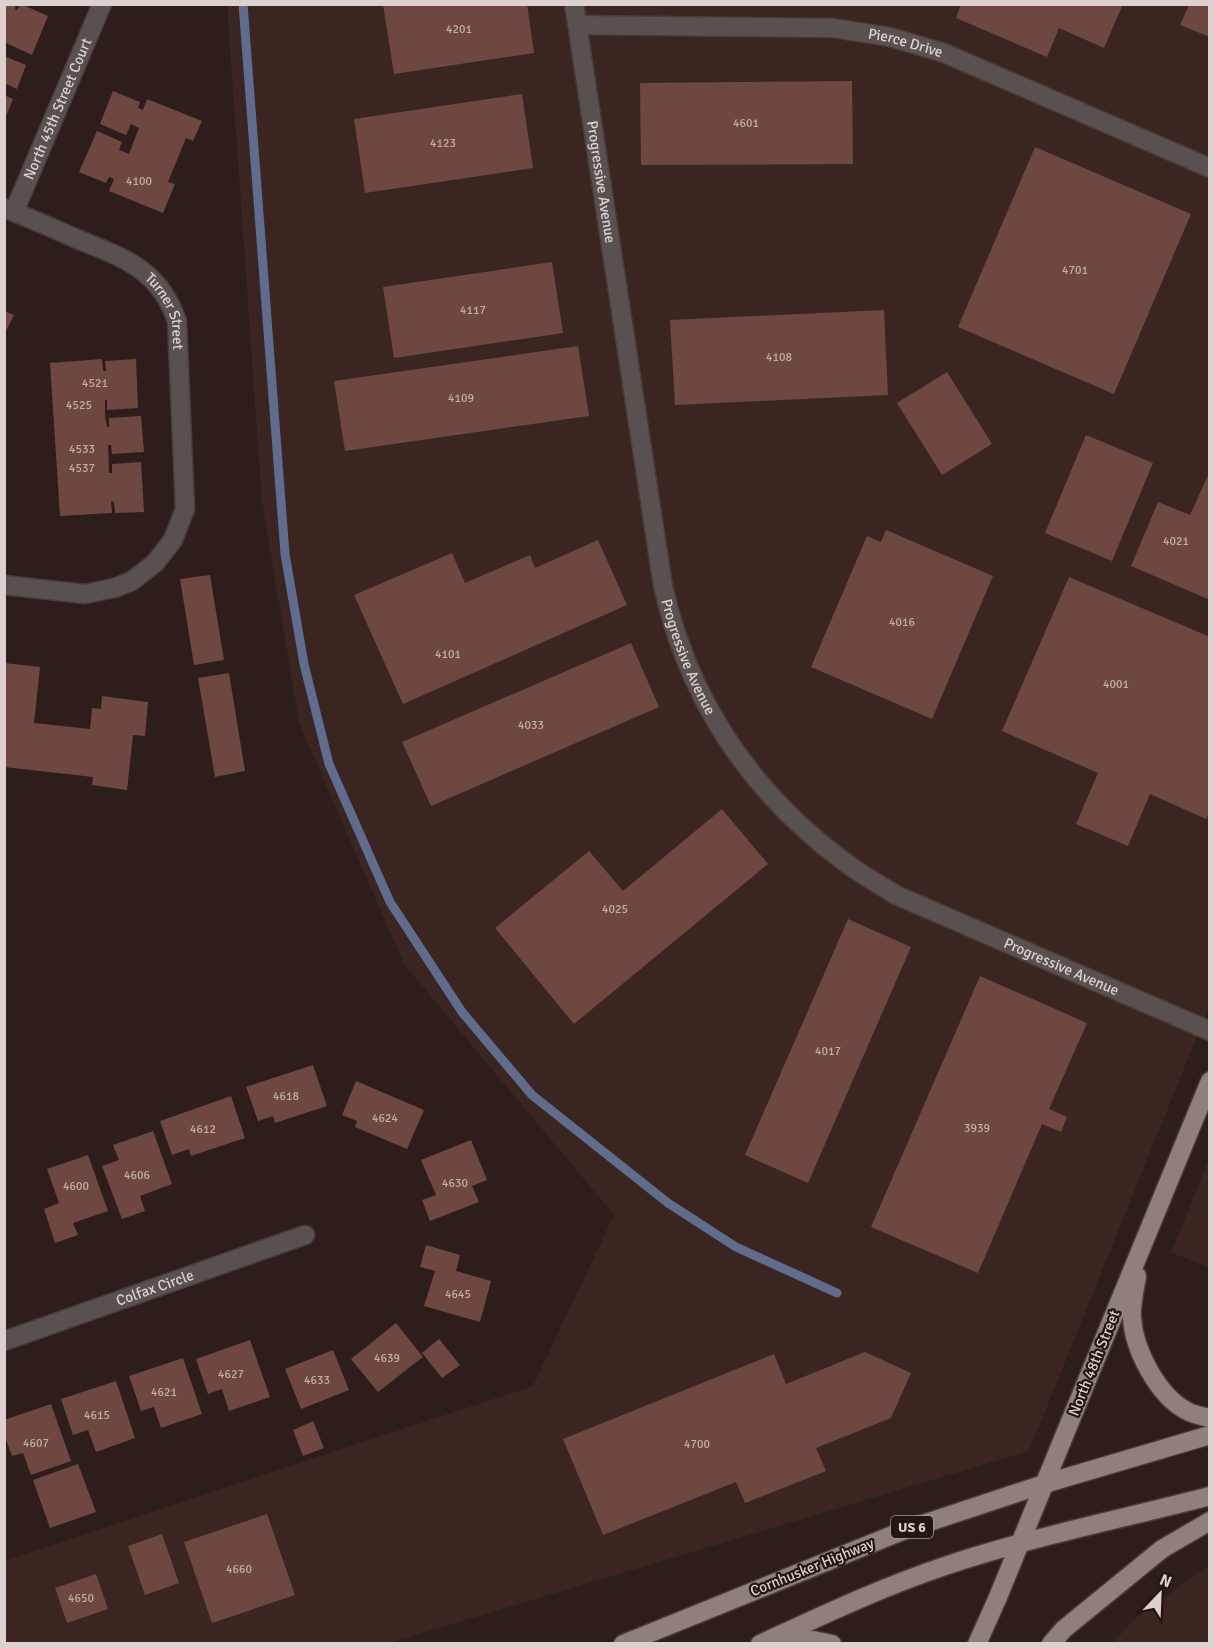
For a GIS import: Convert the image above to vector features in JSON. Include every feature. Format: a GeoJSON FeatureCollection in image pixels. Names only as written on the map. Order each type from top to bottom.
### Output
{"type":"FeatureCollection","features":[{"type":"Feature","properties":{"kind":"main road","name":"North 48th Street"},"geometry":{"type":"LineString","coordinates":[[977,1644],[1209,1081]]}},
{"type":"Feature","properties":{"kind":"main road"},"geometry":{"type":"LineString","coordinates":[[1149,1227],[1135,1286],[1131,1317],[1137,1345],[1163,1392],[1186,1411],[1209,1418]]}},
{"type":"Feature","properties":{"kind":"main road","name":"Cornhusker Highway"},"geometry":{"type":"LineString","coordinates":[[623,1644],[905,1530],[1044,1484],[1209,1436]]}},
{"type":"Feature","properties":{"kind":"main road"},"geometry":{"type":"LineString","coordinates":[[760,1644],[865,1596],[945,1566],[1019,1544],[1209,1496]]}},
{"type":"Feature","properties":{"kind":"main road"},"geometry":{"type":"LineString","coordinates":[[1051,1644],[1065,1629],[1162,1549],[1209,1521]]}},
{"type":"Feature","properties":{"kind":"main road"},"geometry":{"type":"LineString","coordinates":[[769,1644],[813,1640],[832,1644]]}},
{"type":"Feature","properties":{"kind":"street","name":"North 45th Street Court"},"geometry":{"type":"LineString","coordinates":[[9,210],[102,4]]}},
{"type":"Feature","properties":{"kind":"street","name":"Progressive Avenue"},"geometry":{"type":"LineString","coordinates":[[574,4],[663,586],[669,614],[689,671],[714,719],[751,775],[772,799],[848,865],[897,895],[1209,1030]]}},
{"type":"Feature","properties":{"kind":"street","name":"Pierce Drive"},"geometry":{"type":"LineString","coordinates":[[578,26],[833,28],[890,37],[944,53],[1209,168]]}},
{"type":"Feature","properties":{"kind":"street","name":"Turner Street"},"geometry":{"type":"LineString","coordinates":[[4,585],[84,594],[114,588],[132,581],[155,563],[173,540],[185,509],[177,321],[171,304],[153,279],[130,261],[9,210]]}},
{"type":"Feature","properties":{"kind":"street","name":"Colfax Circle"},"geometry":{"type":"LineString","coordinates":[[4,1341],[305,1235]]}},
{"type":"Feature","properties":{"kind":"shaded area"},"geometry":{"type":"Polygon","coordinates":[[[227,5],[1209,5],[1209,1007],[1029,1451],[389,1643],[5,1643],[4,1561],[533,1386],[614,1215],[404,964],[299,723],[262,502],[227,5]]]}},
{"type":"Feature","properties":{"kind":"shaded area"},"geometry":{"type":"Polygon","coordinates":[[[1209,1158],[1210,1267],[1171,1253],[1209,1158]]]}},
{"type":"Feature","properties":{"kind":"shaded area"},"geometry":{"type":"Polygon","coordinates":[[[1209,1565],[1209,1643],[1112,1643],[1137,1617],[1209,1565]]]}},
{"type":"Feature","properties":{"kind":"building"},"geometry":{"type":"Polygon","coordinates":[[[4,4],[16,4],[15,9],[17,10],[21,4],[48,16],[32,55],[4,42],[4,4]]]}},
{"type":"Feature","properties":{"kind":"building"},"geometry":{"type":"Polygon","coordinates":[[[527,4],[534,53],[394,74],[383,5],[527,4]]]}},
{"type":"Feature","properties":{"kind":"building"},"geometry":{"type":"Polygon","coordinates":[[[961,4],[1123,4],[1104,48],[1059,28],[1047,57],[956,18],[961,4]]]}},
{"type":"Feature","properties":{"kind":"building"},"geometry":{"type":"Polygon","coordinates":[[[1189,5],[1210,5],[1210,37],[1180,25],[1189,5]]]}},
{"type":"Feature","properties":{"kind":"building"},"geometry":{"type":"Polygon","coordinates":[[[4,56],[26,65],[17,89],[4,83],[4,56]]]}},
{"type":"Feature","properties":{"kind":"building"},"geometry":{"type":"Polygon","coordinates":[[[852,81],[853,164],[641,165],[640,83],[852,81]]]}},
{"type":"Feature","properties":{"kind":"building"},"geometry":{"type":"Polygon","coordinates":[[[113,91],[140,102],[138,108],[143,110],[147,99],[202,121],[193,141],[186,138],[168,182],[175,184],[163,213],[109,191],[114,179],[109,177],[106,183],[79,172],[97,131],[122,142],[119,150],[129,154],[139,128],[131,124],[126,135],[100,124],[113,91]]]}},
{"type":"Feature","properties":{"kind":"building"},"geometry":{"type":"Polygon","coordinates":[[[522,94],[533,168],[365,193],[354,119],[522,94]]]}},
{"type":"Feature","properties":{"kind":"building"},"geometry":{"type":"Polygon","coordinates":[[[4,95],[13,99],[5,119],[4,119],[4,95]]]}},
{"type":"Feature","properties":{"kind":"building"},"geometry":{"type":"Polygon","coordinates":[[[1035,147],[1191,214],[1114,394],[958,327],[1035,147]]]}},
{"type":"Feature","properties":{"kind":"building"},"geometry":{"type":"Polygon","coordinates":[[[552,262],[563,333],[394,358],[383,287],[552,262]]]}},
{"type":"Feature","properties":{"kind":"building"},"geometry":{"type":"Polygon","coordinates":[[[884,310],[888,395],[675,405],[670,320],[884,310]]]}},
{"type":"Feature","properties":{"kind":"building"},"geometry":{"type":"Polygon","coordinates":[[[4,311],[14,315],[4,335],[4,311]]]}},
{"type":"Feature","properties":{"kind":"building"},"geometry":{"type":"Polygon","coordinates":[[[578,346],[589,416],[345,451],[334,381],[578,346]]]}},
{"type":"Feature","properties":{"kind":"building"},"geometry":{"type":"Polygon","coordinates":[[[102,359],[103,371],[106,371],[105,361],[136,359],[138,408],[107,410],[107,400],[105,400],[105,417],[107,427],[109,427],[109,418],[141,416],[144,452],[112,454],[111,445],[108,445],[109,473],[112,473],[112,464],[141,462],[144,512],[115,513],[114,502],[111,501],[112,513],[60,516],[50,363],[102,359]]]}},
{"type":"Feature","properties":{"kind":"building"},"geometry":{"type":"Polygon","coordinates":[[[947,372],[992,444],[942,475],[897,403],[947,372]]]}},
{"type":"Feature","properties":{"kind":"building"},"geometry":{"type":"Polygon","coordinates":[[[1086,435],[1153,463],[1112,561],[1045,533],[1086,435]]]}},
{"type":"Feature","properties":{"kind":"building"},"geometry":{"type":"Polygon","coordinates":[[[1210,471],[1210,600],[1131,566],[1158,502],[1190,515],[1210,471]]]}},
{"type":"Feature","properties":{"kind":"building"},"geometry":{"type":"Polygon","coordinates":[[[886,530],[993,576],[932,719],[811,667],[867,536],[881,542],[886,530]]]}},
{"type":"Feature","properties":{"kind":"building"},"geometry":{"type":"Polygon","coordinates":[[[598,540],[627,605],[403,704],[354,595],[452,553],[465,583],[530,555],[535,568],[598,540]]]}},
{"type":"Feature","properties":{"kind":"building"},"geometry":{"type":"Polygon","coordinates":[[[210,575],[224,660],[194,665],[180,579],[210,575]]]}},
{"type":"Feature","properties":{"kind":"building"},"geometry":{"type":"Polygon","coordinates":[[[1069,577],[1210,637],[1210,811],[1206,819],[1150,794],[1128,846],[1076,824],[1098,773],[1002,731],[1069,577]]]}},
{"type":"Feature","properties":{"kind":"building"},"geometry":{"type":"Polygon","coordinates":[[[631,643],[659,707],[431,806],[402,742],[631,643]]]}},
{"type":"Feature","properties":{"kind":"building"},"geometry":{"type":"Polygon","coordinates":[[[4,663],[40,667],[34,723],[90,729],[92,708],[101,709],[102,696],[148,702],[145,736],[133,735],[127,790],[92,785],[93,777],[4,767],[4,663]]]}},
{"type":"Feature","properties":{"kind":"building"},"geometry":{"type":"Polygon","coordinates":[[[229,673],[245,771],[215,777],[198,678],[229,673]]]}},
{"type":"Feature","properties":{"kind":"building"},"geometry":{"type":"Polygon","coordinates":[[[722,809],[768,864],[574,1024],[495,928],[589,851],[623,891],[722,809]]]}},
{"type":"Feature","properties":{"kind":"building"},"geometry":{"type":"Polygon","coordinates":[[[848,919],[911,947],[808,1183],[745,1155],[848,919]]]}},
{"type":"Feature","properties":{"kind":"building"},"geometry":{"type":"Polygon","coordinates":[[[980,976],[1087,1023],[1049,1109],[1067,1117],[1061,1132],[1042,1124],[978,1273],[871,1227],[980,976]]]}},
{"type":"Feature","properties":{"kind":"building"},"geometry":{"type":"Polygon","coordinates":[[[313,1065],[327,1106],[275,1123],[273,1116],[258,1121],[246,1087],[313,1065]]]}},
{"type":"Feature","properties":{"kind":"building"},"geometry":{"type":"Polygon","coordinates":[[[356,1081],[424,1110],[407,1149],[355,1127],[357,1121],[342,1115],[356,1081]]]}},
{"type":"Feature","properties":{"kind":"building"},"geometry":{"type":"Polygon","coordinates":[[[231,1096],[245,1138],[191,1156],[189,1149],[172,1155],[160,1121],[231,1096]]]}},
{"type":"Feature","properties":{"kind":"building"},"geometry":{"type":"Polygon","coordinates":[[[153,1131],[172,1184],[140,1196],[145,1211],[122,1219],[102,1166],[119,1160],[113,1145],[153,1131]]]}},
{"type":"Feature","properties":{"kind":"building"},"geometry":{"type":"Polygon","coordinates":[[[471,1140],[487,1180],[472,1186],[479,1202],[430,1221],[422,1200],[436,1195],[421,1160],[471,1140]]]}},
{"type":"Feature","properties":{"kind":"building"},"geometry":{"type":"Polygon","coordinates":[[[88,1155],[108,1211],[73,1223],[78,1235],[55,1243],[44,1209],[59,1203],[47,1169],[88,1155]]]}},
{"type":"Feature","properties":{"kind":"building"},"geometry":{"type":"Polygon","coordinates":[[[426,1245],[460,1255],[456,1271],[491,1281],[480,1322],[424,1306],[435,1271],[420,1267],[426,1245]]]}},
{"type":"Feature","properties":{"kind":"building"},"geometry":{"type":"Polygon","coordinates":[[[396,1323],[423,1357],[378,1392],[351,1359],[396,1323]]]}},
{"type":"Feature","properties":{"kind":"building"},"geometry":{"type":"Polygon","coordinates":[[[439,1339],[460,1365],[442,1378],[422,1353],[439,1339]]]}},
{"type":"Feature","properties":{"kind":"building"},"geometry":{"type":"Polygon","coordinates":[[[250,1340],[270,1397],[229,1411],[222,1389],[208,1394],[196,1359],[250,1340]]]}},
{"type":"Feature","properties":{"kind":"building"},"geometry":{"type":"Polygon","coordinates":[[[333,1350],[349,1390],[301,1409],[285,1369],[333,1350]]]}},
{"type":"Feature","properties":{"kind":"building"},"geometry":{"type":"Polygon","coordinates":[[[865,1352],[911,1373],[891,1418],[816,1448],[826,1471],[745,1503],[736,1482],[603,1535],[563,1439],[774,1354],[786,1384],[865,1352]]]}},
{"type":"Feature","properties":{"kind":"building"},"geometry":{"type":"Polygon","coordinates":[[[183,1358],[202,1414],[161,1428],[154,1407],[141,1411],[129,1376],[183,1358]]]}},
{"type":"Feature","properties":{"kind":"building"},"geometry":{"type":"Polygon","coordinates":[[[116,1381],[135,1438],[96,1452],[88,1430],[73,1435],[61,1399],[116,1381]]]}},
{"type":"Feature","properties":{"kind":"building"},"geometry":{"type":"Polygon","coordinates":[[[51,1404],[71,1461],[31,1475],[23,1453],[12,1456],[4,1434],[4,1420],[51,1404]]]}},
{"type":"Feature","properties":{"kind":"building"},"geometry":{"type":"Polygon","coordinates":[[[313,1421],[324,1448],[303,1456],[293,1430],[313,1421]]]}},
{"type":"Feature","properties":{"kind":"building"},"geometry":{"type":"Polygon","coordinates":[[[78,1464],[96,1512],[50,1528],[33,1480],[78,1464]]]}},
{"type":"Feature","properties":{"kind":"building"},"geometry":{"type":"Polygon","coordinates":[[[267,1514],[295,1595],[212,1623],[184,1542],[267,1514]]]}},
{"type":"Feature","properties":{"kind":"building"},"geometry":{"type":"Polygon","coordinates":[[[162,1534],[179,1583],[145,1595],[128,1546],[162,1534]]]}},
{"type":"Feature","properties":{"kind":"building"},"geometry":{"type":"Polygon","coordinates":[[[96,1574],[108,1609],[67,1623],[55,1588],[96,1574]]]}},
{"type":"Feature","properties":{"kind":"waterway"},"geometry":{"type":"LineString","coordinates":[[243,4],[285,554],[304,664],[329,764],[390,902],[462,1012],[532,1095],[668,1203],[736,1247],[837,1293]]}}]}
